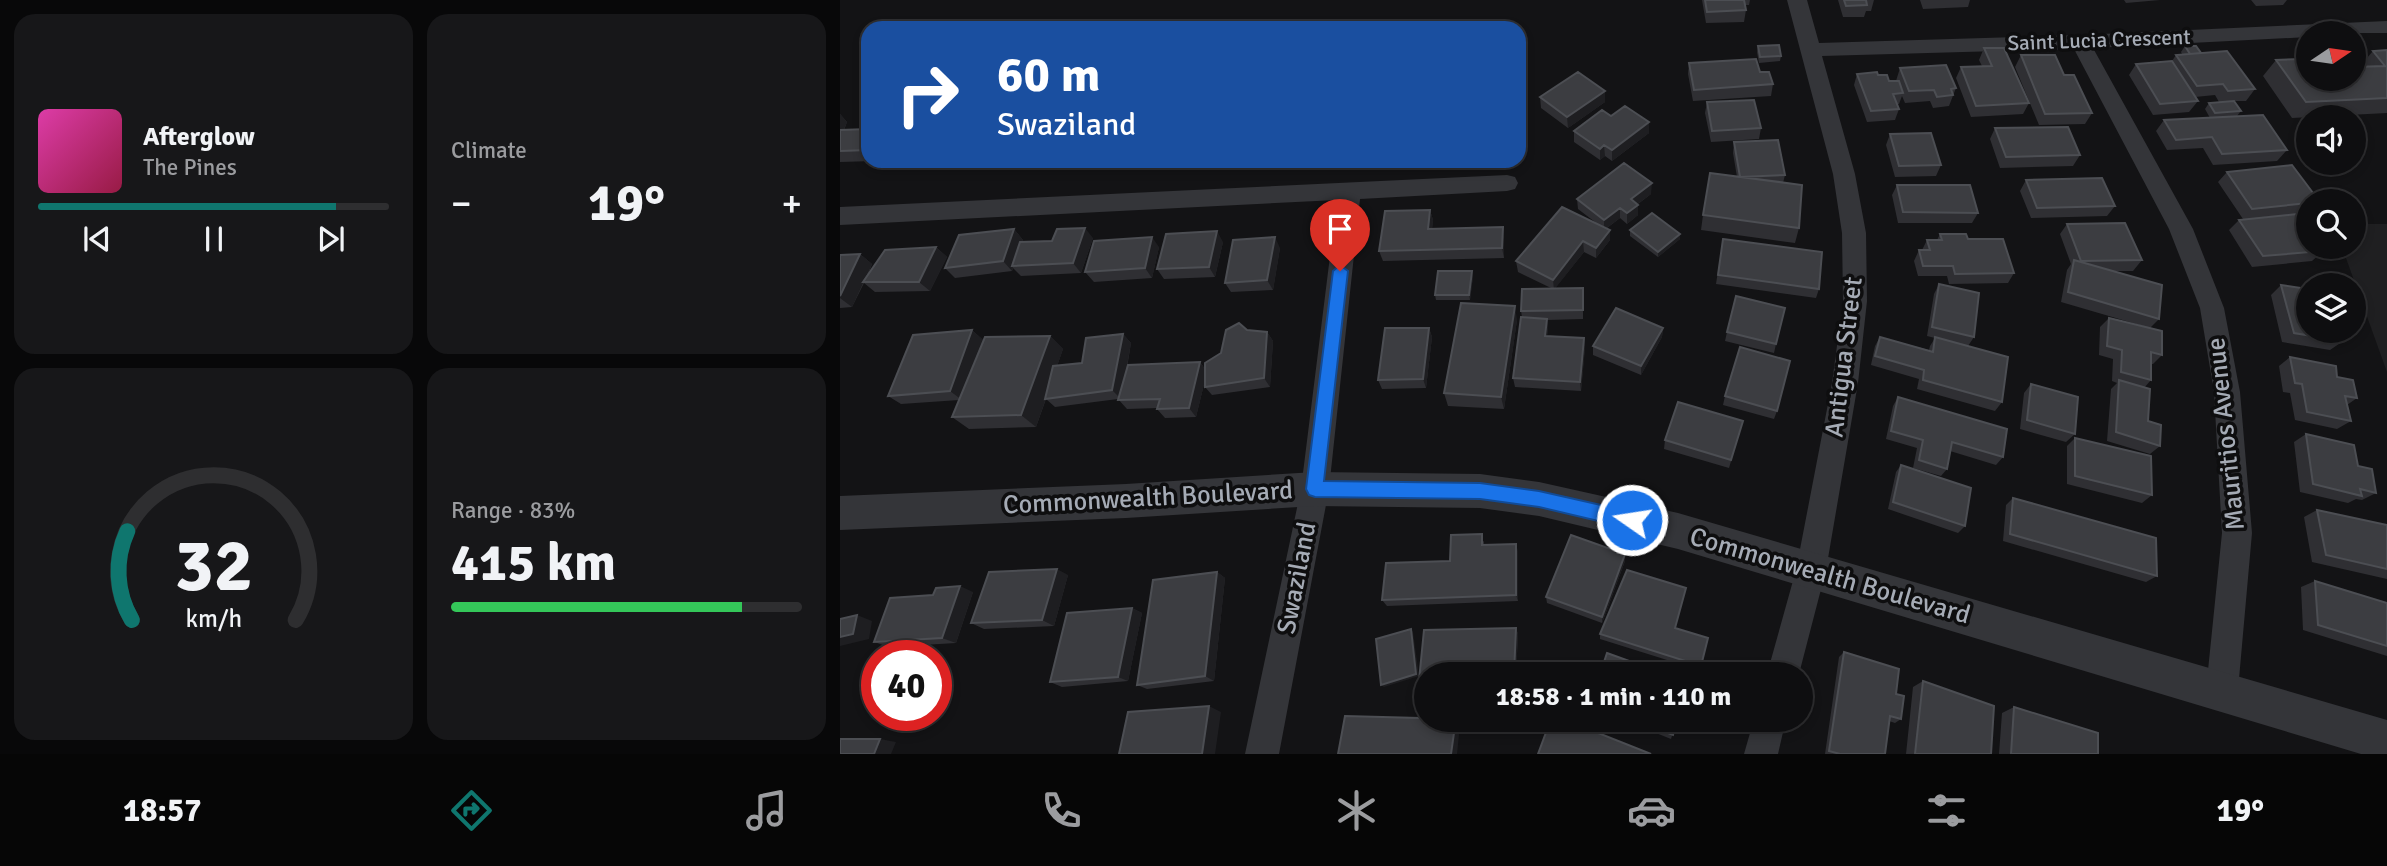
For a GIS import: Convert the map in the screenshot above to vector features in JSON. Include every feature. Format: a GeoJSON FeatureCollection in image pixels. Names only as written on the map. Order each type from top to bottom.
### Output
{"type":"FeatureCollection","features":[{"type":"Feature","properties":{"kind":"street","name":"Antigua Street"},"geometry":{"type":"LineString","coordinates":[[1786,662],[1811,570],[1845,383],[1855,301],[1854,233],[1844,174],[1797,0]]}},
{"type":"Feature","properties":{"kind":"street","name":"Saint Lucia Crescent"},"geometry":{"type":"LineString","coordinates":[[1810,50],[2080,42],[2387,27]]}},
{"type":"Feature","properties":{"kind":"street","name":"Mauritios Avenue"},"geometry":{"type":"LineString","coordinates":[[2080,42],[2180,229],[2212,308],[2227,392],[2237,533],[2222,690]]}},
{"type":"Feature","properties":{"kind":"street"},"geometry":{"type":"LineString","coordinates":[[840,216],[1507,183]]}},
{"type":"Feature","properties":{"kind":"street","name":"Swaziland"},"geometry":{"type":"LineString","coordinates":[[1262,754],[1315,489],[1349,192]]}},
{"type":"Feature","properties":{"kind":"street","name":"Commonwealth Boulevard"},"geometry":{"type":"LineString","coordinates":[[840,513],[1112,502],[1315,489],[1480,491],[1539,499],[1678,531],[2387,741]]}},
{"type":"Feature","properties":{"kind":"street"},"geometry":{"type":"LineString","coordinates":[[1761,754],[1767,732]]}},
{"type":"Feature","properties":{"kind":"shaded area"},"geometry":{"type":"Polygon","coordinates":[[[2366,224],[2387,224],[2387,372],[2366,314],[2366,273],[2351,273],[2346,259],[2366,259],[2366,224]]]}},
{"type":"Feature","properties":{"kind":"building"},"geometry":{"type":"Polygon","coordinates":[[[1705,0],[1744,0],[1746,10],[1707,12],[1705,0]]]}},
{"type":"Feature","properties":{"kind":"building"},"geometry":{"type":"Polygon","coordinates":[[[1844,0],[1866,0],[1867,5],[1846,6],[1844,0]]]}},
{"type":"Feature","properties":{"kind":"building"},"geometry":{"type":"Polygon","coordinates":[[[1779,45],[1781,56],[1760,57],[1758,46],[1779,45]]]}},
{"type":"Feature","properties":{"kind":"building"},"geometry":{"type":"Polygon","coordinates":[[[2185,46],[2196,46],[2201,53],[2190,54],[2185,46]]]}},
{"type":"Feature","properties":{"kind":"building"},"geometry":{"type":"Polygon","coordinates":[[[1984,48],[2004,48],[2029,103],[1976,106],[1961,67],[1992,66],[1984,48]]]}},
{"type":"Feature","properties":{"kind":"building"},"geometry":{"type":"Polygon","coordinates":[[[2387,50],[2387,98],[2306,102],[2298,91],[2366,91],[2366,67],[2385,66],[2373,51],[2387,50]]]}},
{"type":"Feature","properties":{"kind":"building"},"geometry":{"type":"Polygon","coordinates":[[[2227,51],[2255,89],[2228,91],[2223,84],[2197,86],[2176,55],[2227,51]]]}},
{"type":"Feature","properties":{"kind":"building"},"geometry":{"type":"Polygon","coordinates":[[[2021,55],[2055,55],[2064,75],[2074,75],[2092,113],[2045,114],[2021,55]]]}},
{"type":"Feature","properties":{"kind":"building"},"geometry":{"type":"Polygon","coordinates":[[[1756,59],[1760,72],[1769,72],[1773,84],[1694,90],[1689,63],[1756,59]]]}},
{"type":"Feature","properties":{"kind":"building"},"geometry":{"type":"Polygon","coordinates":[[[2296,59],[2296,88],[2276,60],[2296,59]]]}},
{"type":"Feature","properties":{"kind":"building"},"geometry":{"type":"Polygon","coordinates":[[[2172,61],[2198,101],[2160,104],[2136,64],[2172,61]]]}},
{"type":"Feature","properties":{"kind":"building"},"geometry":{"type":"Polygon","coordinates":[[[1946,65],[1956,88],[1951,89],[1953,95],[1937,97],[1934,90],[1909,91],[1900,68],[1946,65]]]}},
{"type":"Feature","properties":{"kind":"building"},"geometry":{"type":"Polygon","coordinates":[[[1578,72],[1605,91],[1567,117],[1540,97],[1578,72]]]}},
{"type":"Feature","properties":{"kind":"building"},"geometry":{"type":"Polygon","coordinates":[[[1877,72],[1878,75],[1887,75],[1889,81],[1899,81],[1903,93],[1893,94],[1899,109],[1871,111],[1857,74],[1877,72]]]}},
{"type":"Feature","properties":{"kind":"building"},"geometry":{"type":"Polygon","coordinates":[[[1754,100],[1761,128],[1712,131],[1707,102],[1754,100]]]}},
{"type":"Feature","properties":{"kind":"building"},"geometry":{"type":"Polygon","coordinates":[[[2234,101],[2241,111],[2215,113],[2209,103],[2234,101]]]}},
{"type":"Feature","properties":{"kind":"building"},"geometry":{"type":"Polygon","coordinates":[[[1625,106],[1649,122],[1612,150],[1604,145],[1600,149],[1574,131],[1602,110],[1611,116],[1625,106]]]}},
{"type":"Feature","properties":{"kind":"building"},"geometry":{"type":"Polygon","coordinates":[[[2263,115],[2287,150],[2222,154],[2212,137],[2176,140],[2164,120],[2263,115]]]}},
{"type":"Feature","properties":{"kind":"building"},"geometry":{"type":"Polygon","coordinates":[[[2068,127],[2080,155],[2006,157],[1995,128],[2068,127]]]}},
{"type":"Feature","properties":{"kind":"building"},"geometry":{"type":"Polygon","coordinates":[[[861,129],[861,150],[840,151],[840,130],[861,129]]]}},
{"type":"Feature","properties":{"kind":"building"},"geometry":{"type":"Polygon","coordinates":[[[1931,133],[1941,165],[1899,166],[1890,134],[1931,133]]]}},
{"type":"Feature","properties":{"kind":"building"},"geometry":{"type":"Polygon","coordinates":[[[1778,140],[1785,175],[1740,177],[1734,142],[1778,140]]]}},
{"type":"Feature","properties":{"kind":"building"},"geometry":{"type":"Polygon","coordinates":[[[1624,163],[1652,183],[1631,199],[1638,205],[1627,213],[1620,208],[1604,220],[1577,199],[1624,163]]]}},
{"type":"Feature","properties":{"kind":"building"},"geometry":{"type":"Polygon","coordinates":[[[2292,165],[2296,175],[2300,175],[2310,189],[2296,189],[2296,204],[2252,209],[2227,172],[2292,165]]]}},
{"type":"Feature","properties":{"kind":"building"},"geometry":{"type":"Polygon","coordinates":[[[1710,173],[1802,185],[1799,228],[1703,215],[1710,173]]]}},
{"type":"Feature","properties":{"kind":"building"},"geometry":{"type":"Polygon","coordinates":[[[2102,178],[2115,206],[2037,208],[2026,180],[2102,178]]]}},
{"type":"Feature","properties":{"kind":"building"},"geometry":{"type":"Polygon","coordinates":[[[1897,185],[1970,185],[1978,213],[1903,212],[1897,185]]]}},
{"type":"Feature","properties":{"kind":"building"},"geometry":{"type":"Polygon","coordinates":[[[1562,207],[1610,230],[1596,248],[1583,241],[1553,280],[1516,261],[1562,207]]]}},
{"type":"Feature","properties":{"kind":"building"},"geometry":{"type":"Polygon","coordinates":[[[1430,210],[1428,229],[1503,227],[1502,248],[1379,251],[1385,211],[1430,210]]]}},
{"type":"Feature","properties":{"kind":"building"},"geometry":{"type":"Polygon","coordinates":[[[1652,213],[1680,234],[1658,252],[1630,230],[1652,213]]]}},
{"type":"Feature","properties":{"kind":"building"},"geometry":{"type":"Polygon","coordinates":[[[2296,214],[2296,253],[2263,256],[2239,220],[2296,214]]]}},
{"type":"Feature","properties":{"kind":"building"},"geometry":{"type":"Polygon","coordinates":[[[2125,223],[2142,260],[2081,261],[2067,224],[2125,223]]]}},
{"type":"Feature","properties":{"kind":"building"},"geometry":{"type":"Polygon","coordinates":[[[1085,228],[1073,263],[1012,266],[1020,242],[1052,241],[1057,229],[1085,228]]]}},
{"type":"Feature","properties":{"kind":"building"},"geometry":{"type":"Polygon","coordinates":[[[1014,229],[1003,261],[945,268],[959,235],[1014,229]]]}},
{"type":"Feature","properties":{"kind":"building"},"geometry":{"type":"Polygon","coordinates":[[[1217,231],[1209,267],[1157,269],[1166,234],[1217,231]]]}},
{"type":"Feature","properties":{"kind":"building"},"geometry":{"type":"Polygon","coordinates":[[[1940,234],[1966,234],[1968,239],[2003,239],[2014,273],[1955,274],[1953,266],[1923,266],[1919,250],[1930,250],[1927,240],[1942,240],[1940,234]]]}},
{"type":"Feature","properties":{"kind":"building"},"geometry":{"type":"Polygon","coordinates":[[[1152,237],[1145,268],[1085,272],[1094,241],[1152,237]]]}},
{"type":"Feature","properties":{"kind":"building"},"geometry":{"type":"Polygon","coordinates":[[[1275,237],[1267,280],[1225,283],[1233,240],[1275,237]]]}},
{"type":"Feature","properties":{"kind":"building"},"geometry":{"type":"Polygon","coordinates":[[[1723,239],[1822,252],[1819,289],[1718,275],[1723,239]]]}},
{"type":"Feature","properties":{"kind":"building"},"geometry":{"type":"Polygon","coordinates":[[[936,247],[919,282],[863,282],[885,250],[936,247]]]}},
{"type":"Feature","properties":{"kind":"building"},"geometry":{"type":"Polygon","coordinates":[[[860,254],[840,296],[840,255],[860,254]]]}},
{"type":"Feature","properties":{"kind":"building"},"geometry":{"type":"Polygon","coordinates":[[[2074,260],[2162,285],[2159,319],[2068,292],[2074,260]]]}},
{"type":"Feature","properties":{"kind":"building"},"geometry":{"type":"Polygon","coordinates":[[[1438,271],[1472,271],[1469,295],[1435,295],[1438,271]]]}},
{"type":"Feature","properties":{"kind":"building"},"geometry":{"type":"Polygon","coordinates":[[[1939,284],[1979,293],[1974,337],[1932,327],[1939,284]]]}},
{"type":"Feature","properties":{"kind":"building"},"geometry":{"type":"Polygon","coordinates":[[[2281,285],[2296,287],[2294,333],[2281,285]]]}},
{"type":"Feature","properties":{"kind":"building"},"geometry":{"type":"Polygon","coordinates":[[[1583,288],[1583,310],[1521,311],[1522,289],[1583,288]]]}},
{"type":"Feature","properties":{"kind":"building"},"geometry":{"type":"Polygon","coordinates":[[[1736,296],[1785,308],[1776,344],[1727,332],[1736,296]]]}},
{"type":"Feature","properties":{"kind":"building"},"geometry":{"type":"Polygon","coordinates":[[[1461,303],[1515,306],[1501,397],[1444,393],[1461,303]]]}},
{"type":"Feature","properties":{"kind":"building"},"geometry":{"type":"Polygon","coordinates":[[[1616,308],[1663,328],[1641,366],[1593,346],[1616,308]]]}},
{"type":"Feature","properties":{"kind":"building"},"geometry":{"type":"Polygon","coordinates":[[[1521,317],[1547,319],[1545,336],[1584,338],[1580,382],[1513,378],[1521,317]]]}},
{"type":"Feature","properties":{"kind":"building"},"geometry":{"type":"Polygon","coordinates":[[[2109,318],[2162,331],[2162,355],[2151,352],[2151,380],[2121,372],[2122,350],[2107,346],[2109,318]]]}},
{"type":"Feature","properties":{"kind":"building"},"geometry":{"type":"Polygon","coordinates":[[[1239,323],[1247,330],[1267,332],[1264,378],[1205,387],[1205,363],[1221,353],[1226,330],[1239,323]]]}},
{"type":"Feature","properties":{"kind":"building"},"geometry":{"type":"Polygon","coordinates":[[[1385,328],[1429,328],[1423,379],[1378,380],[1385,328]]]}},
{"type":"Feature","properties":{"kind":"building"},"geometry":{"type":"Polygon","coordinates":[[[972,330],[950,391],[888,396],[913,335],[972,330]]]}},
{"type":"Feature","properties":{"kind":"building"},"geometry":{"type":"Polygon","coordinates":[[[1123,334],[1112,390],[1045,399],[1053,366],[1082,363],[1086,338],[1123,334]]]}},
{"type":"Feature","properties":{"kind":"building"},"geometry":{"type":"Polygon","coordinates":[[[1050,336],[1021,415],[952,417],[985,337],[1050,336]]]}},
{"type":"Feature","properties":{"kind":"building"},"geometry":{"type":"Polygon","coordinates":[[[1880,337],[1933,352],[1935,337],[2008,357],[2002,402],[1923,380],[1924,370],[1875,356],[1880,337]]]}},
{"type":"Feature","properties":{"kind":"building"},"geometry":{"type":"Polygon","coordinates":[[[1740,347],[1790,361],[1777,411],[1725,396],[1740,347]]]}},
{"type":"Feature","properties":{"kind":"building"},"geometry":{"type":"Polygon","coordinates":[[[2290,357],[2336,366],[2337,377],[2353,380],[2357,398],[2345,396],[2351,421],[2307,412],[2302,384],[2295,383],[2290,357]]]}},
{"type":"Feature","properties":{"kind":"building"},"geometry":{"type":"Polygon","coordinates":[[[1200,362],[1189,408],[1157,409],[1160,399],[1118,400],[1128,365],[1200,362]]]}},
{"type":"Feature","properties":{"kind":"building"},"geometry":{"type":"Polygon","coordinates":[[[2119,380],[2150,389],[2148,421],[2161,425],[2160,446],[2116,432],[2119,380]]]}},
{"type":"Feature","properties":{"kind":"building"},"geometry":{"type":"Polygon","coordinates":[[[2031,384],[2078,397],[2075,434],[2027,420],[2031,384]]]}},
{"type":"Feature","properties":{"kind":"building"},"geometry":{"type":"Polygon","coordinates":[[[1898,397],[2007,429],[2003,457],[1952,442],[1947,469],[1919,460],[1923,440],[1891,431],[1898,397]]]}},
{"type":"Feature","properties":{"kind":"building"},"geometry":{"type":"Polygon","coordinates":[[[1678,402],[1743,421],[1731,460],[1665,440],[1678,402]]]}},
{"type":"Feature","properties":{"kind":"building"},"geometry":{"type":"Polygon","coordinates":[[[2306,434],[2354,445],[2358,466],[2372,469],[2376,493],[2360,489],[2362,496],[2313,484],[2306,434]]]}},
{"type":"Feature","properties":{"kind":"building"},"geometry":{"type":"Polygon","coordinates":[[[2075,438],[2151,456],[2152,495],[2075,476],[2075,438]]]}},
{"type":"Feature","properties":{"kind":"building"},"geometry":{"type":"Polygon","coordinates":[[[1901,465],[1971,488],[1965,526],[1893,502],[1901,465]]]}},
{"type":"Feature","properties":{"kind":"building"},"geometry":{"type":"Polygon","coordinates":[[[2013,498],[2156,538],[2157,576],[2010,534],[2013,498]]]}},
{"type":"Feature","properties":{"kind":"building"},"geometry":{"type":"Polygon","coordinates":[[[2317,510],[2387,525],[2387,569],[2326,555],[2317,510]]]}},
{"type":"Feature","properties":{"kind":"building"},"geometry":{"type":"Polygon","coordinates":[[[1482,534],[1482,545],[1516,544],[1516,595],[1382,600],[1386,563],[1450,561],[1451,535],[1482,534]]]}},
{"type":"Feature","properties":{"kind":"building"},"geometry":{"type":"Polygon","coordinates":[[[1571,535],[1625,554],[1602,617],[1546,597],[1571,535]]]}},
{"type":"Feature","properties":{"kind":"building"},"geometry":{"type":"Polygon","coordinates":[[[1057,569],[1042,620],[971,623],[989,572],[1057,569]]]}},
{"type":"Feature","properties":{"kind":"building"},"geometry":{"type":"Polygon","coordinates":[[[1627,570],[1686,588],[1675,628],[1708,638],[1702,662],[1688,662],[1600,634],[1627,570]]]}},
{"type":"Feature","properties":{"kind":"building"},"geometry":{"type":"Polygon","coordinates":[[[1217,572],[1205,676],[1137,685],[1153,580],[1217,572]]]}},
{"type":"Feature","properties":{"kind":"building"},"geometry":{"type":"Polygon","coordinates":[[[2315,581],[2387,603],[2387,646],[2318,625],[2315,581]]]}},
{"type":"Feature","properties":{"kind":"building"},"geometry":{"type":"Polygon","coordinates":[[[960,586],[942,638],[875,640],[890,598],[933,595],[936,588],[960,586]]]}},
{"type":"Feature","properties":{"kind":"building"},"geometry":{"type":"Polygon","coordinates":[[[1132,608],[1118,677],[1050,682],[1067,613],[1132,608]]]}},
{"type":"Feature","properties":{"kind":"building"},"geometry":{"type":"Polygon","coordinates":[[[857,615],[853,634],[840,637],[840,619],[857,615]]]}},
{"type":"Feature","properties":{"kind":"building"},"geometry":{"type":"Polygon","coordinates":[[[1516,628],[1515,662],[1421,662],[1424,630],[1516,628]]]}},
{"type":"Feature","properties":{"kind":"building"},"geometry":{"type":"Polygon","coordinates":[[[1411,629],[1414,675],[1381,685],[1376,639],[1411,629]]]}},
{"type":"Feature","properties":{"kind":"building"},"geometry":{"type":"Polygon","coordinates":[[[1844,652],[1899,669],[1896,694],[1904,696],[1901,719],[1890,716],[1885,754],[1840,754],[1829,751],[1844,652]]]}},
{"type":"Feature","properties":{"kind":"building"},"geometry":{"type":"Polygon","coordinates":[[[1607,653],[1632,662],[1604,662],[1607,653]]]}},
{"type":"Feature","properties":{"kind":"building"},"geometry":{"type":"Polygon","coordinates":[[[1923,681],[1994,706],[1991,754],[1915,754],[1923,681]]]}},
{"type":"Feature","properties":{"kind":"building"},"geometry":{"type":"Polygon","coordinates":[[[1209,706],[1202,754],[1119,754],[1128,712],[1209,706]]]}},
{"type":"Feature","properties":{"kind":"building"},"geometry":{"type":"Polygon","coordinates":[[[2014,707],[2098,733],[2098,754],[2011,754],[2014,707]]]}},
{"type":"Feature","properties":{"kind":"building"},"geometry":{"type":"Polygon","coordinates":[[[1345,716],[1414,718],[1414,732],[1454,732],[1451,754],[1338,754],[1345,716]]]}},
{"type":"Feature","properties":{"kind":"building"},"geometry":{"type":"Polygon","coordinates":[[[1546,732],[1596,732],[1651,754],[1538,754],[1546,732]]]}},
{"type":"Feature","properties":{"kind":"building"},"geometry":{"type":"Polygon","coordinates":[[[840,739],[880,739],[874,754],[840,754],[840,739]]]}},
{"type":"Feature","properties":{"kind":"route"},"geometry":{"type":"LineString","coordinates":[[1340,271],[1315,489],[1419,488],[1480,491],[1539,499],[1632,520]]}}]}
